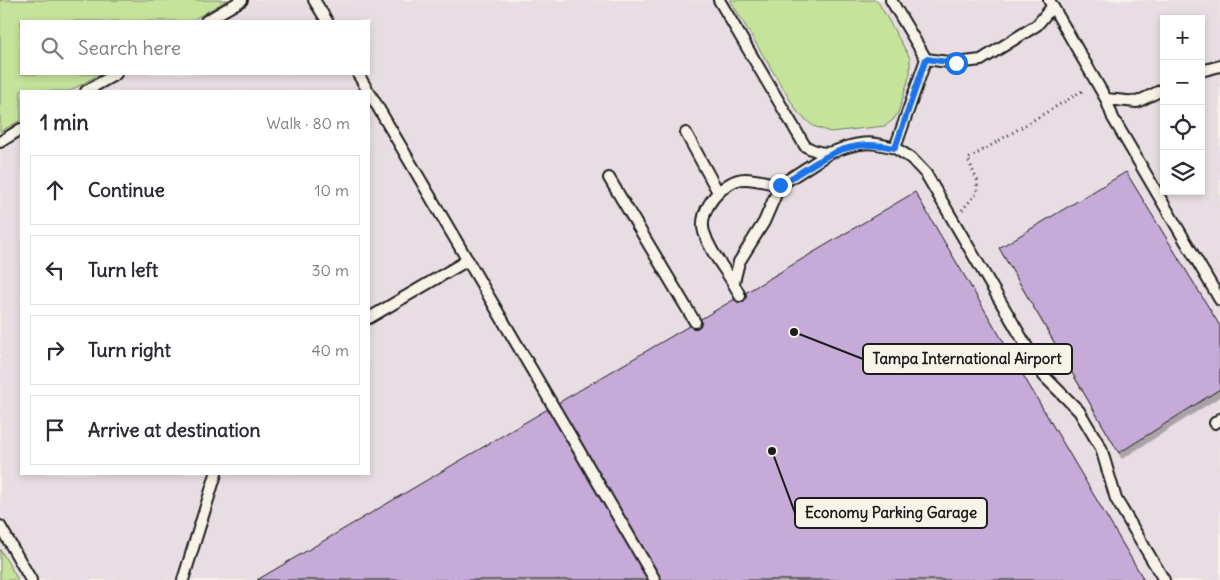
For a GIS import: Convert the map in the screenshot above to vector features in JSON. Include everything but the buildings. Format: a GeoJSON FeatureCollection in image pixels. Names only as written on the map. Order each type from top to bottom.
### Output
{"type":"FeatureCollection","features":[{"type":"Feature","properties":{"kind":"lane"},"geometry":{"type":"LineString","coordinates":[[208,20],[242,0]]}},
{"type":"Feature","properties":{"kind":"lane"},"geometry":{"type":"LineString","coordinates":[[314,0],[325,20]]}},
{"type":"Feature","properties":{"kind":"lane"},"geometry":{"type":"LineString","coordinates":[[719,0],[806,146],[817,153],[828,154]]}},
{"type":"Feature","properties":{"kind":"lane"},"geometry":{"type":"LineString","coordinates":[[891,0],[926,59],[895,148]]}},
{"type":"Feature","properties":{"kind":"lane"},"geometry":{"type":"LineString","coordinates":[[926,59],[956,63],[981,60],[1037,25],[1050,3],[1106,99],[1113,118],[1220,300]]}},
{"type":"Feature","properties":{"kind":"lane"},"geometry":{"type":"LineString","coordinates":[[1205,70],[1220,66]]}},
{"type":"Feature","properties":{"kind":"lane"},"geometry":{"type":"LineString","coordinates":[[88,90],[114,75]]}},
{"type":"Feature","properties":{"kind":"lane"},"geometry":{"type":"LineString","coordinates":[[359,75],[367,90]]}},
{"type":"Feature","properties":{"kind":"lane"},"geometry":{"type":"LineString","coordinates":[[1106,99],[1137,102],[1160,91]]}},
{"type":"Feature","properties":{"kind":"lane"},"geometry":{"type":"LineString","coordinates":[[370,95],[655,580]]}},
{"type":"Feature","properties":{"kind":"lane"},"geometry":{"type":"LineString","coordinates":[[0,142],[20,130]]}},
{"type":"Feature","properties":{"kind":"lane"},"geometry":{"type":"LineString","coordinates":[[686,133],[718,192]]}},
{"type":"Feature","properties":{"kind":"lane"},"geometry":{"type":"LineString","coordinates":[[734,282],[739,262],[764,222],[780,185],[828,154],[859,144],[875,143],[895,148],[911,158],[926,174],[1044,376],[1079,411],[1101,448],[1116,499],[1164,580]]}},
{"type":"Feature","properties":{"kind":"lane"},"geometry":{"type":"LineString","coordinates":[[609,178],[695,322]]}},
{"type":"Feature","properties":{"kind":"lane"},"geometry":{"type":"LineString","coordinates":[[740,296],[734,282],[716,259],[703,230],[705,212],[718,192],[732,183],[744,179],[780,185]]}},
{"type":"Feature","properties":{"kind":"lane"},"geometry":{"type":"LineString","coordinates":[[370,317],[468,260]]}},
{"type":"Feature","properties":{"kind":"lane"},"geometry":{"type":"LineString","coordinates":[[183,580],[216,475]]}},
{"type":"Feature","properties":{"kind":"lane"},"geometry":{"type":"LineString","coordinates":[[0,526],[31,580]]}},
{"type":"Feature","properties":{"kind":"path"},"geometry":{"type":"LineString","coordinates":[[951,217],[967,206],[977,193],[977,180],[968,159],[1089,87]]}},
{"type":"Feature","properties":{"kind":"shaded area"},"geometry":{"type":"Polygon","coordinates":[[[0,0],[1220,0],[1220,580],[0,580],[0,0]]]}},
{"type":"Feature","properties":{"kind":"green space"},"geometry":{"type":"Polygon","coordinates":[[[0,0],[227,0],[193,20],[20,20],[20,75],[98,75],[72,90],[20,90],[20,121],[0,132],[0,0]]]}},
{"type":"Feature","properties":{"kind":"green space"},"geometry":{"type":"Polygon","coordinates":[[[730,0],[877,0],[910,58],[910,74],[898,113],[885,126],[830,132],[813,126],[798,113],[730,0]]]}},
{"type":"Feature","properties":{"kind":"green space"},"geometry":{"type":"Polygon","coordinates":[[[0,549],[18,580],[0,580],[0,549]]]}},
{"type":"Feature","properties":{"kind":"place","name":"Tampa International Airport"},"geometry":{"type":"Point","coordinates":[794,332]}},
{"type":"Feature","properties":{"kind":"place","name":"Economy Parking Garage"},"geometry":{"type":"Point","coordinates":[772,451]}},
{"type":"Feature","properties":{"kind":"route"},"geometry":{"type":"LineString","coordinates":[[780,185],[828,154],[842,148],[875,143],[895,148],[926,59],[956,63]]}}]}
